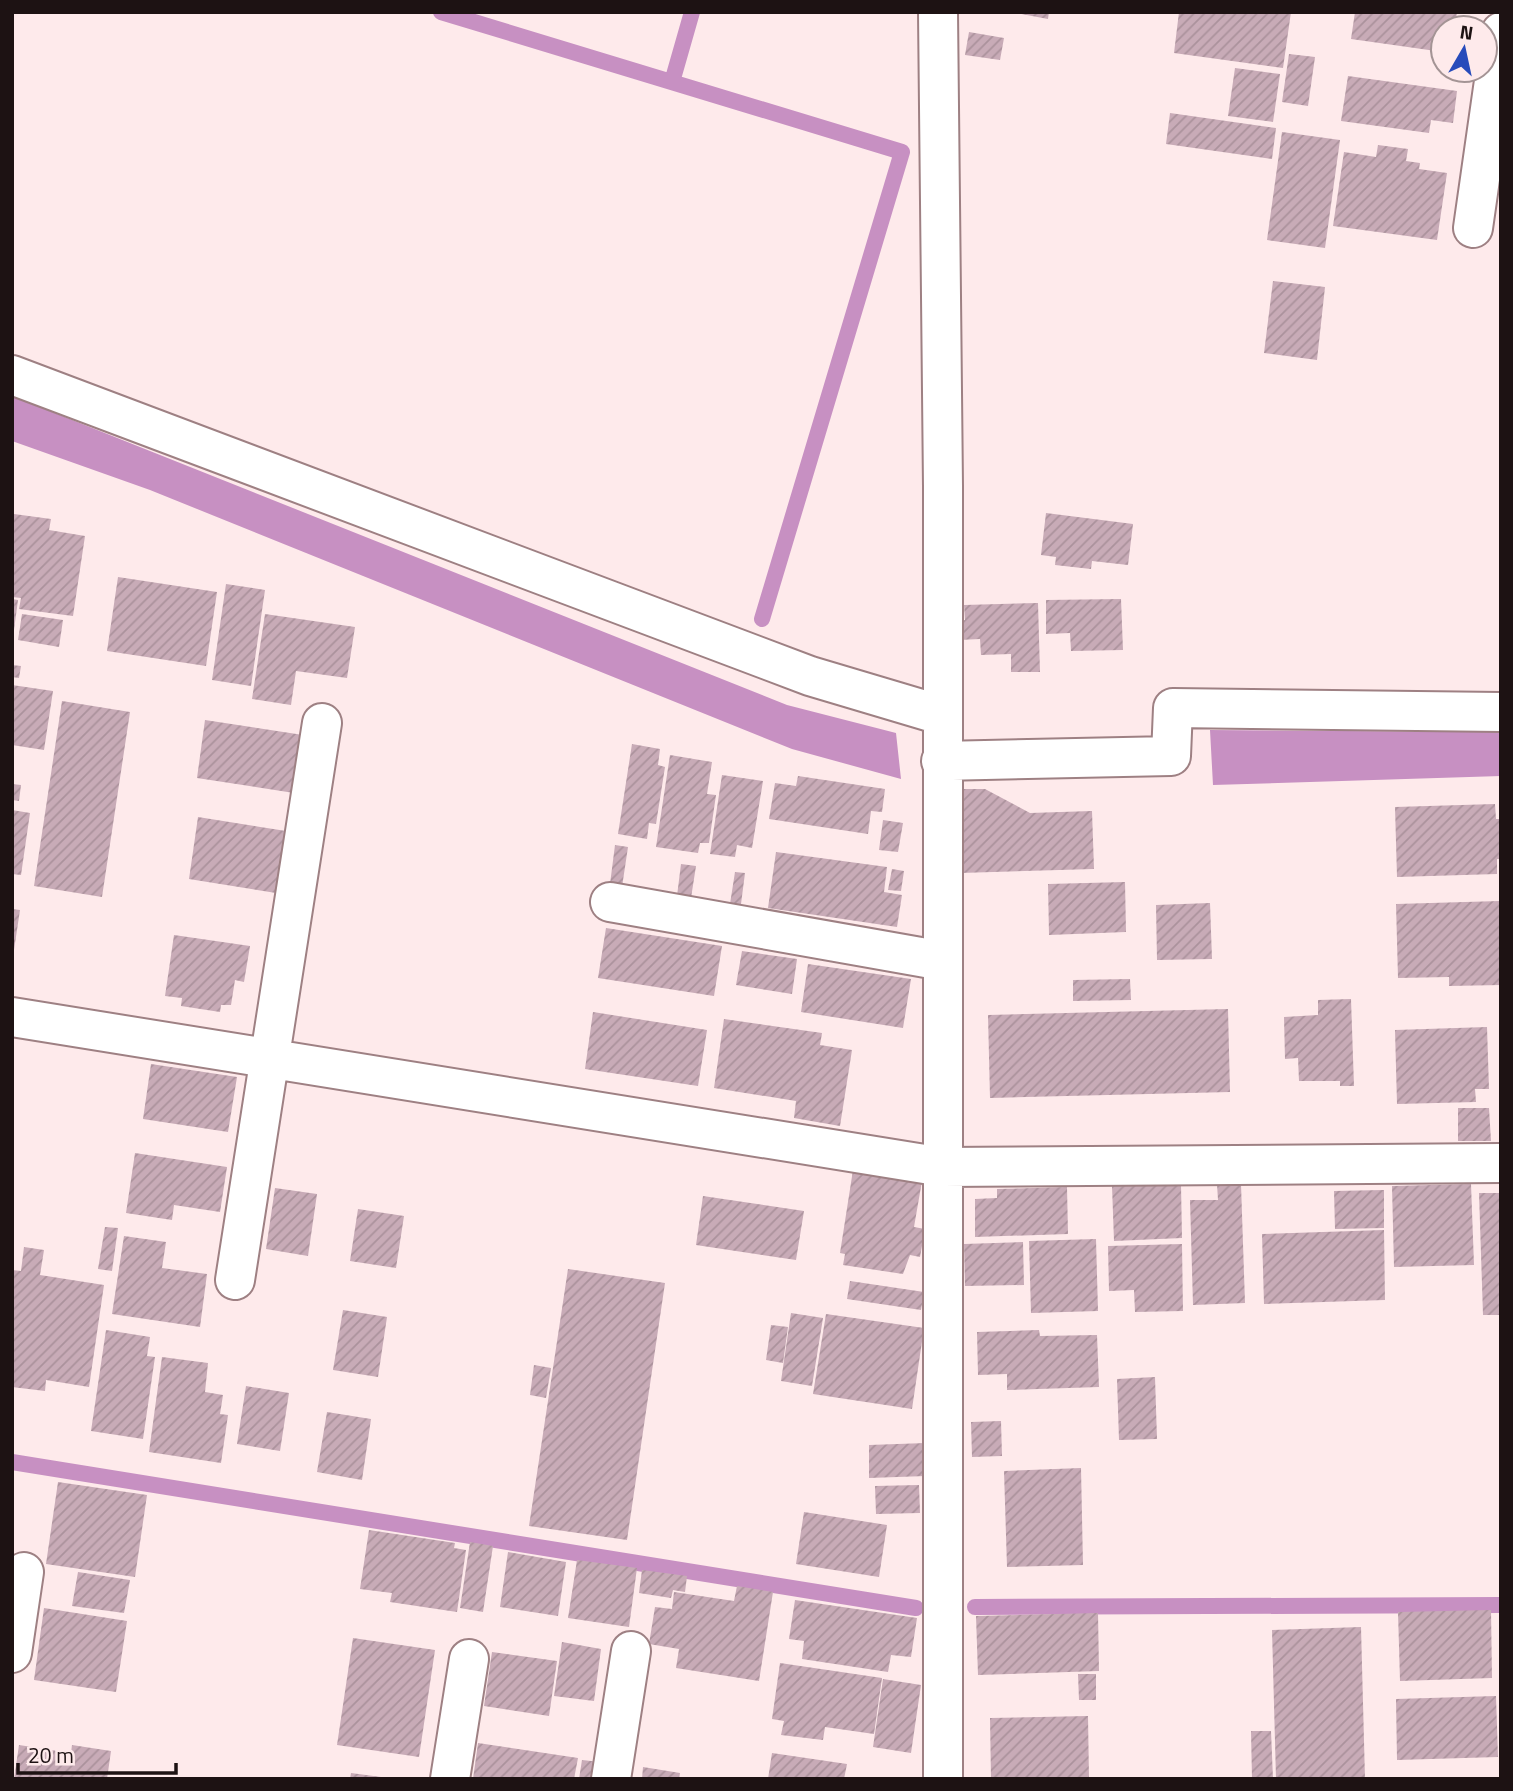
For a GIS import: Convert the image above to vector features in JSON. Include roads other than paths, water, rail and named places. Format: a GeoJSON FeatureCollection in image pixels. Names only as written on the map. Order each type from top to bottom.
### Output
{"type":"FeatureCollection","features":[{"type":"Feature","properties":{"kind":"street"},"geometry":{"type":"LineString","coordinates":[[938,12],[943,486],[943,1779]]}},
{"type":"Feature","properties":{"kind":"street"},"geometry":{"type":"LineString","coordinates":[[1473,228],[1501,32]]}},
{"type":"Feature","properties":{"kind":"street"},"geometry":{"type":"LineString","coordinates":[[12,375],[810,676],[941,715]]}},
{"type":"Feature","properties":{"kind":"street"},"geometry":{"type":"LineString","coordinates":[[942,761],[1171,757],[1173,708],[1501,712]]}},
{"type":"Feature","properties":{"kind":"street"},"geometry":{"type":"LineString","coordinates":[[236,1280],[321,723]]}},
{"type":"Feature","properties":{"kind":"street"},"geometry":{"type":"LineString","coordinates":[[610,902],[943,961]]}},
{"type":"Feature","properties":{"kind":"street"},"geometry":{"type":"LineString","coordinates":[[12,1017],[943,1167],[1501,1163]]}},
{"type":"Feature","properties":{"kind":"street"},"geometry":{"type":"LineString","coordinates":[[12,1653],[24,1572]]}},
{"type":"Feature","properties":{"kind":"street"},"geometry":{"type":"LineString","coordinates":[[611,1779],[631,1651]]}},
{"type":"Feature","properties":{"kind":"street"},"geometry":{"type":"LineString","coordinates":[[450,1779],[469,1660]]}},
{"type":"Feature","properties":{"kind":"waterway"},"geometry":{"type":"LineString","coordinates":[[441,12],[902,152],[762,619]]}},
{"type":"Feature","properties":{"kind":"waterway"},"geometry":{"type":"LineString","coordinates":[[672,82],[692,12]]}},
{"type":"Feature","properties":{"kind":"waterway"},"geometry":{"type":"LineString","coordinates":[[12,1462],[916,1608]]}},
{"type":"Feature","properties":{"kind":"waterway"},"geometry":{"type":"LineString","coordinates":[[975,1607],[1501,1605]]}}]}
